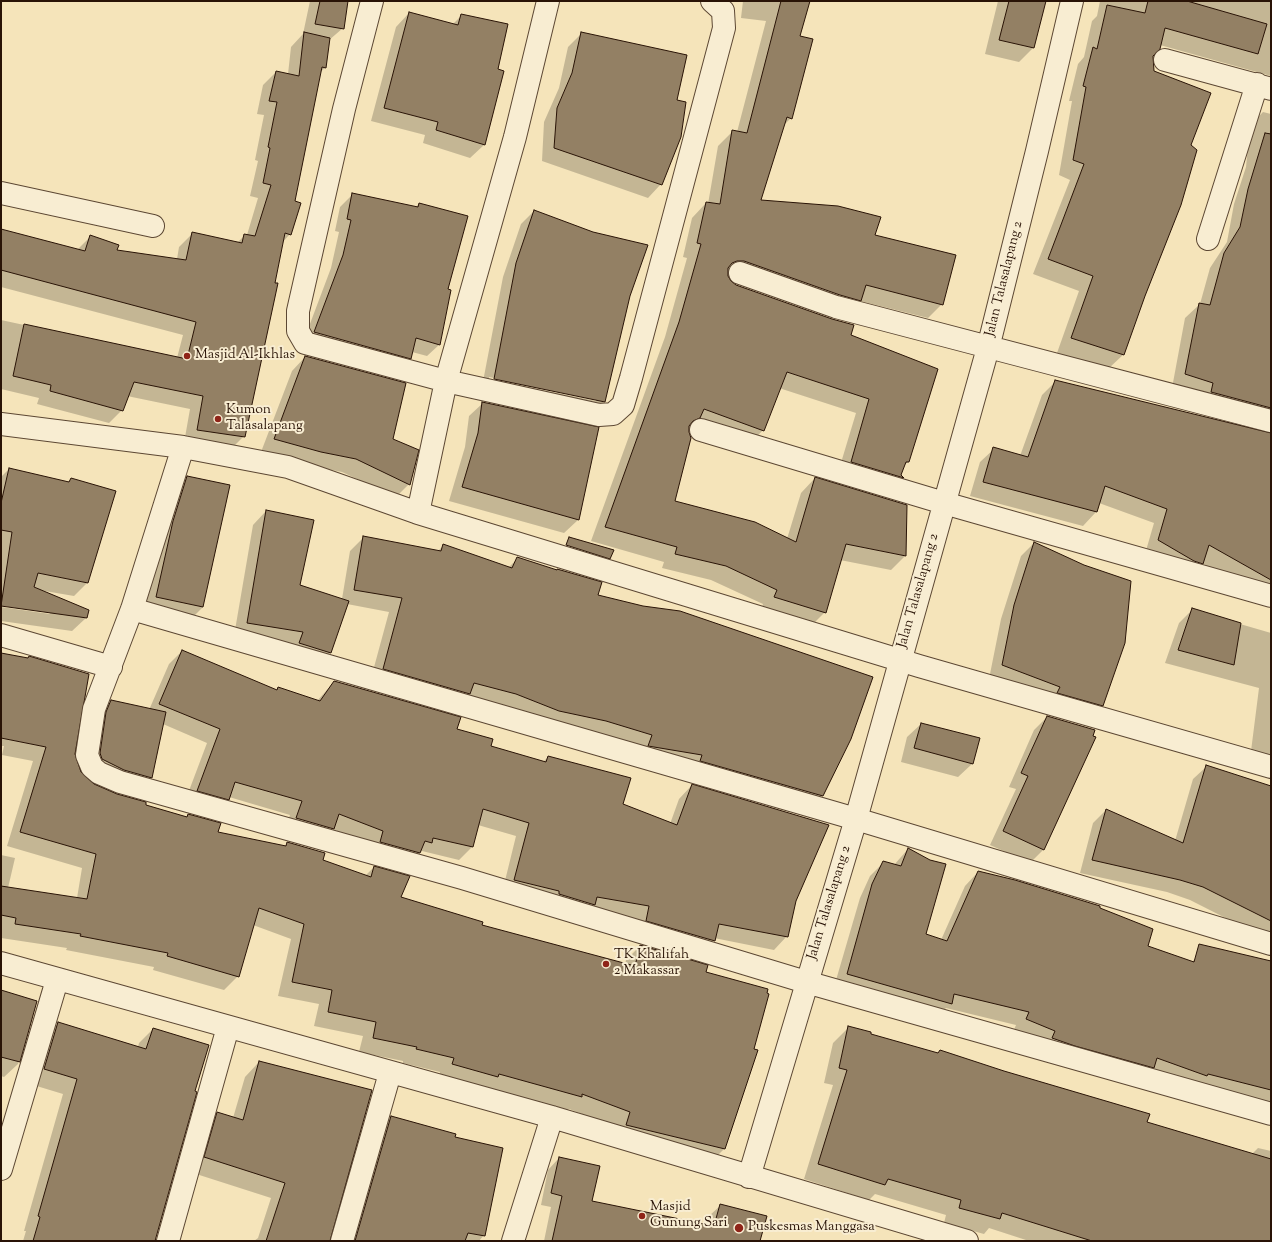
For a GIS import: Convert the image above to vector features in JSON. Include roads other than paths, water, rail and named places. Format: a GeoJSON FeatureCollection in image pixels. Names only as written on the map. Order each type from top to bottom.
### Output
{"type":"FeatureCollection","features":[{"type":"Feature","properties":{"kind":"street"},"geometry":{"type":"LineString","coordinates":[[372,1],[344,109],[298,311],[298,331],[305,343],[446,381],[599,415],[613,414],[622,405],[724,28],[723,11],[712,1]]}},
{"type":"Feature","properties":{"kind":"street"},"geometry":{"type":"LineString","coordinates":[[418,514],[446,381],[515,137],[548,1]]}},
{"type":"Feature","properties":{"kind":"street","name":"Jalan Talasalapang 2"},"geometry":{"type":"LineString","coordinates":[[749,1177],[806,982],[856,819],[899,660],[988,348],[1037,151],[1072,1]]}},
{"type":"Feature","properties":{"kind":"street"},"geometry":{"type":"LineString","coordinates":[[1165,60],[1264,86],[1208,239]]}},
{"type":"Feature","properties":{"kind":"street"},"geometry":{"type":"LineString","coordinates":[[1,194],[153,226]]}},
{"type":"Feature","properties":{"kind":"street"},"geometry":{"type":"LineString","coordinates":[[740,273],[836,307],[1271,421]]}},
{"type":"Feature","properties":{"kind":"street"},"geometry":{"type":"LineString","coordinates":[[1,424],[182,447],[288,467],[418,514],[899,660],[1271,767]]}},
{"type":"Feature","properties":{"kind":"street"},"geometry":{"type":"LineString","coordinates":[[701,430],[944,503],[1271,596]]}},
{"type":"Feature","properties":{"kind":"street"},"geometry":{"type":"LineString","coordinates":[[182,447],[132,609],[94,710],[87,755],[92,767],[99,773],[120,782],[462,878],[806,982],[1271,1114]]}},
{"type":"Feature","properties":{"kind":"street"},"geometry":{"type":"LineString","coordinates":[[132,609],[856,819],[1271,944]]}},
{"type":"Feature","properties":{"kind":"street"},"geometry":{"type":"LineString","coordinates":[[1,635],[111,667]]}},
{"type":"Feature","properties":{"kind":"street"},"geometry":{"type":"LineString","coordinates":[[1,963],[57,980],[552,1117],[967,1241]]}},
{"type":"Feature","properties":{"kind":"street"},"geometry":{"type":"LineString","coordinates":[[2,1161],[57,980]]}},
{"type":"Feature","properties":{"kind":"street"},"geometry":{"type":"LineString","coordinates":[[168,1241],[228,1027]]}},
{"type":"Feature","properties":{"kind":"street"},"geometry":{"type":"LineString","coordinates":[[342,1241],[390,1073]]}},
{"type":"Feature","properties":{"kind":"street"},"geometry":{"type":"LineString","coordinates":[[513,1241],[552,1117]]}},
{"type":"Feature","properties":{"kind":"place","name":"Masjid Al-Ikhlas"},"geometry":{"type":"Point","coordinates":[187,356]}},
{"type":"Feature","properties":{"kind":"place","name":"Kumon Talasalapang"},"geometry":{"type":"Point","coordinates":[218,419]}},
{"type":"Feature","properties":{"kind":"place","name":"TK Khalifah 2 Makassar"},"geometry":{"type":"Point","coordinates":[606,964]}},
{"type":"Feature","properties":{"kind":"place","name":"Masjid Gunung Sari"},"geometry":{"type":"Point","coordinates":[642,1216]}},
{"type":"Feature","properties":{"kind":"place","name":"Puskesmas Manggasa"},"geometry":{"type":"Point","coordinates":[739,1228]}}]}
